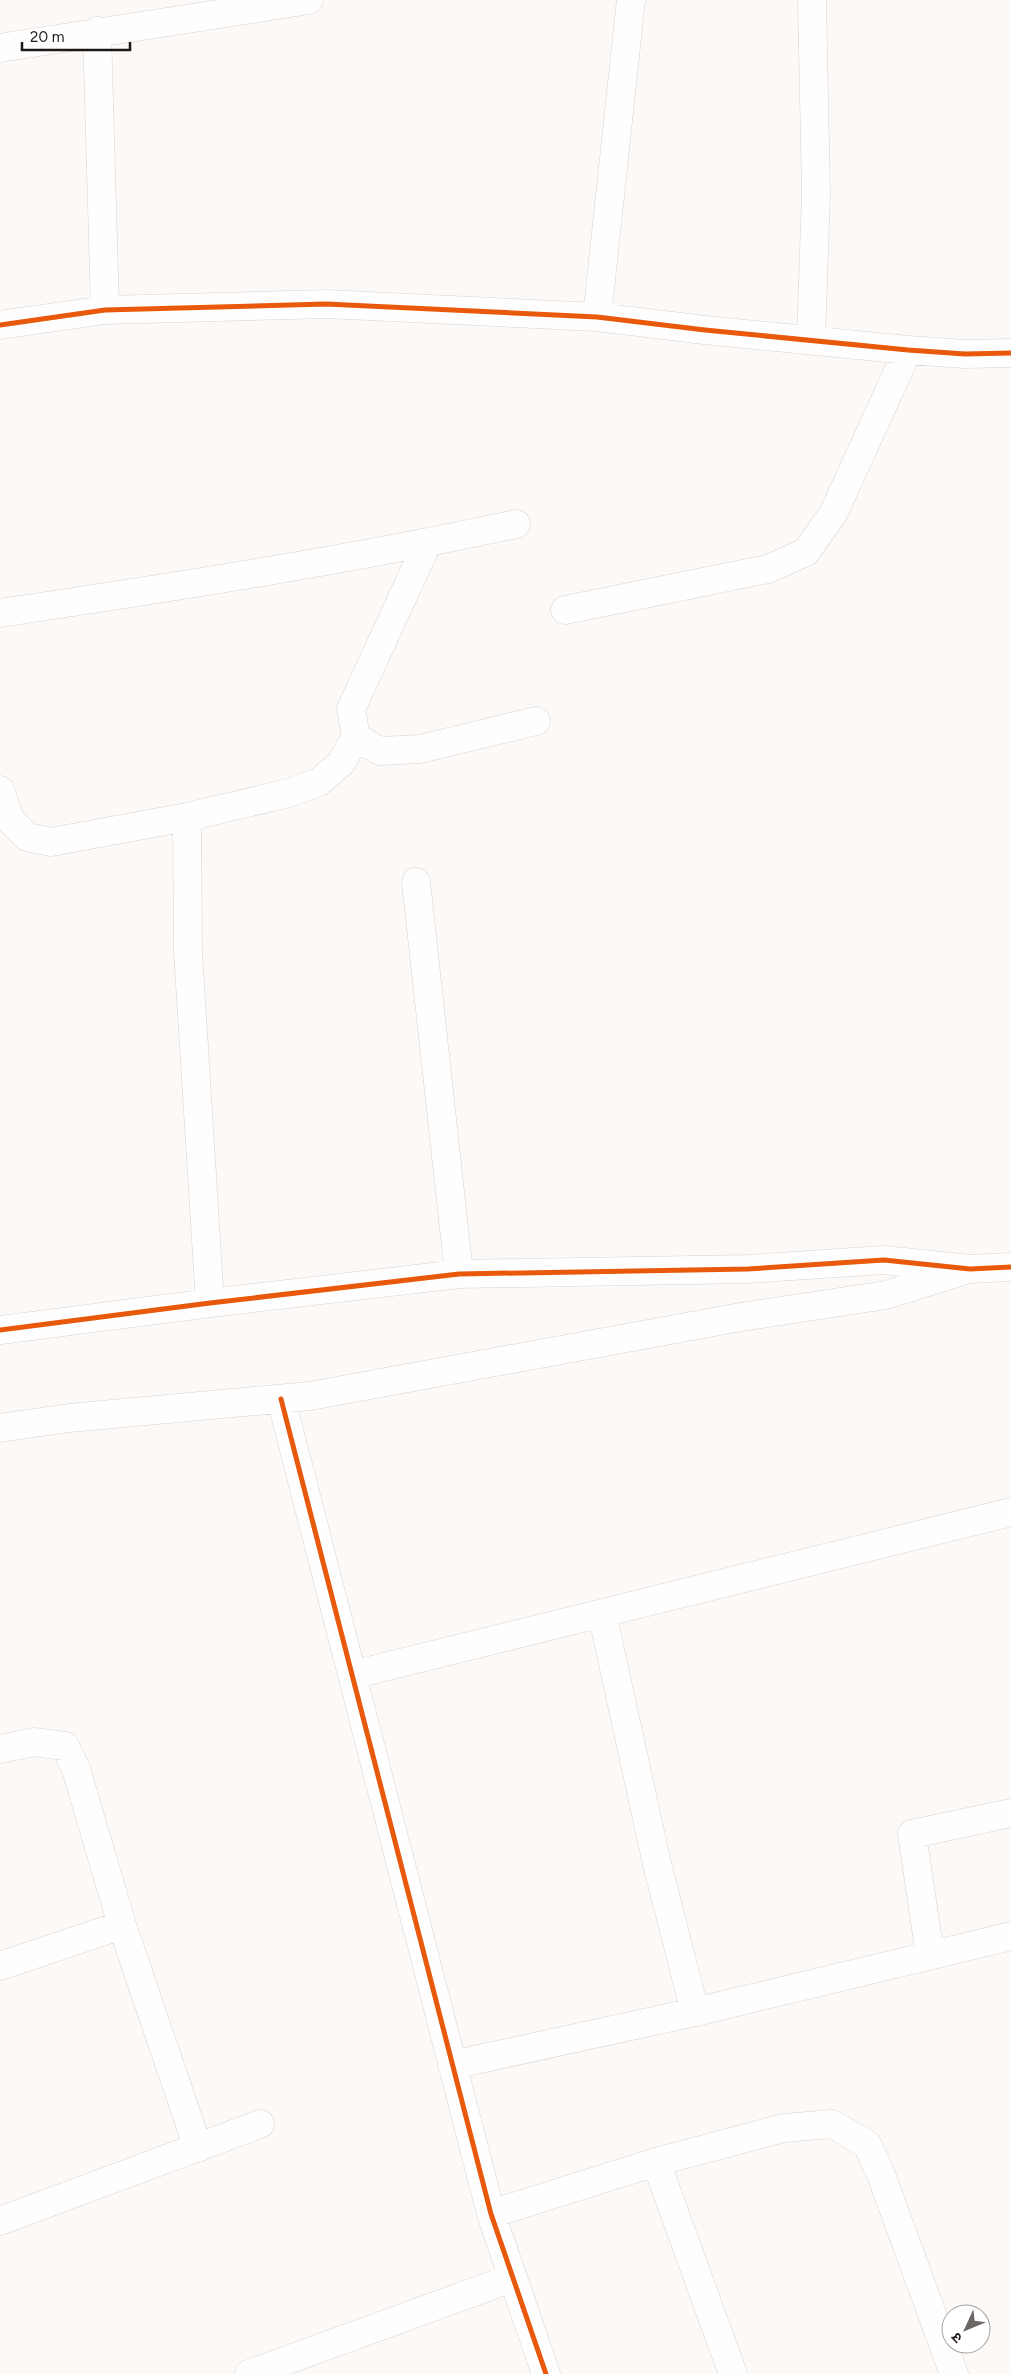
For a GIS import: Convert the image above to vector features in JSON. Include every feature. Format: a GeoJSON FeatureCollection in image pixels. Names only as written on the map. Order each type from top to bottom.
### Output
{"type":"FeatureCollection","features":[{"type":"Feature","properties":{"kind":"street"},"geometry":{"type":"LineString","coordinates":[[0,48],[97,31],[309,0]]}},
{"type":"Feature","properties":{"kind":"street"},"geometry":{"type":"LineString","coordinates":[[597,317],[631,0]]}},
{"type":"Feature","properties":{"kind":"street"},"geometry":{"type":"LineString","coordinates":[[811,340],[816,194],[812,0]]}},
{"type":"Feature","properties":{"kind":"street"},"geometry":{"type":"LineString","coordinates":[[97,31],[105,310]]}},
{"type":"Feature","properties":{"kind":"street"},"geometry":{"type":"LineString","coordinates":[[0,325],[105,310],[326,304],[597,317],[908,350],[965,354],[1011,353]]}},
{"type":"Feature","properties":{"kind":"street"},"geometry":{"type":"LineString","coordinates":[[565,610],[768,570],[806,552],[833,514],[908,350]]}},
{"type":"Feature","properties":{"kind":"street"},"geometry":{"type":"LineString","coordinates":[[0,613],[175,587],[427,544],[516,524]]}},
{"type":"Feature","properties":{"kind":"street"},"geometry":{"type":"LineString","coordinates":[[0,790],[10,820],[27,837],[51,842],[187,817],[289,793],[319,782],[341,763],[356,737],[351,709],[427,544]]}},
{"type":"Feature","properties":{"kind":"street"},"geometry":{"type":"LineString","coordinates":[[356,737],[380,752],[420,750],[536,721]]}},
{"type":"Feature","properties":{"kind":"street"},"geometry":{"type":"LineString","coordinates":[[187,817],[188,951],[210,1303]]}},
{"type":"Feature","properties":{"kind":"street"},"geometry":{"type":"LineString","coordinates":[[416,882],[459,1274]]}},
{"type":"Feature","properties":{"kind":"street"},"geometry":{"type":"LineString","coordinates":[[0,1330],[459,1274],[748,1269],[884,1260],[970,1269],[1011,1267]]}},
{"type":"Feature","properties":{"kind":"street"},"geometry":{"type":"LineString","coordinates":[[0,1428],[69,1418],[310,1396],[741,1317],[886,1295],[970,1269]]}},
{"type":"Feature","properties":{"kind":"street"},"geometry":{"type":"LineString","coordinates":[[281,1399],[490,2214],[546,2374]]}},
{"type":"Feature","properties":{"kind":"street"},"geometry":{"type":"LineString","coordinates":[[352,1675],[1011,1512]]}},
{"type":"Feature","properties":{"kind":"street"},"geometry":{"type":"LineString","coordinates":[[602,1613],[657,1864],[695,2012]]}},
{"type":"Feature","properties":{"kind":"street"},"geometry":{"type":"LineString","coordinates":[[0,1749],[34,1742],[65,1746],[76,1770],[122,1925],[198,2148]]}},
{"type":"Feature","properties":{"kind":"street"},"geometry":{"type":"LineString","coordinates":[[930,1955],[912,1834],[1011,1813]]}},
{"type":"Feature","properties":{"kind":"street"},"geometry":{"type":"LineString","coordinates":[[0,1966],[122,1925]]}},
{"type":"Feature","properties":{"kind":"street"},"geometry":{"type":"LineString","coordinates":[[452,2065],[695,2012],[1011,1936]]}},
{"type":"Feature","properties":{"kind":"street"},"geometry":{"type":"LineString","coordinates":[[0,2221],[260,2124]]}},
{"type":"Feature","properties":{"kind":"street"},"geometry":{"type":"LineString","coordinates":[[490,2214],[656,2162],[784,2128],[832,2124],[867,2144],[880,2172],[954,2374]]}},
{"type":"Feature","properties":{"kind":"street"},"geometry":{"type":"LineString","coordinates":[[656,2162],[733,2374]]}},
{"type":"Feature","properties":{"kind":"street"},"geometry":{"type":"LineString","coordinates":[[249,2374],[512,2278]]}},
{"type":"Feature","properties":{"kind":"cycle path"},"geometry":{"type":"LineString","coordinates":[[0,325],[105,310],[326,304],[597,317],[705,330],[908,350],[965,354],[1011,353]]}},
{"type":"Feature","properties":{"kind":"cycle path"},"geometry":{"type":"LineString","coordinates":[[0,1330],[459,1274],[748,1269],[884,1260],[970,1269],[1011,1267]]}},
{"type":"Feature","properties":{"kind":"cycle path"},"geometry":{"type":"LineString","coordinates":[[281,1399],[491,2214],[546,2374]]}}]}
